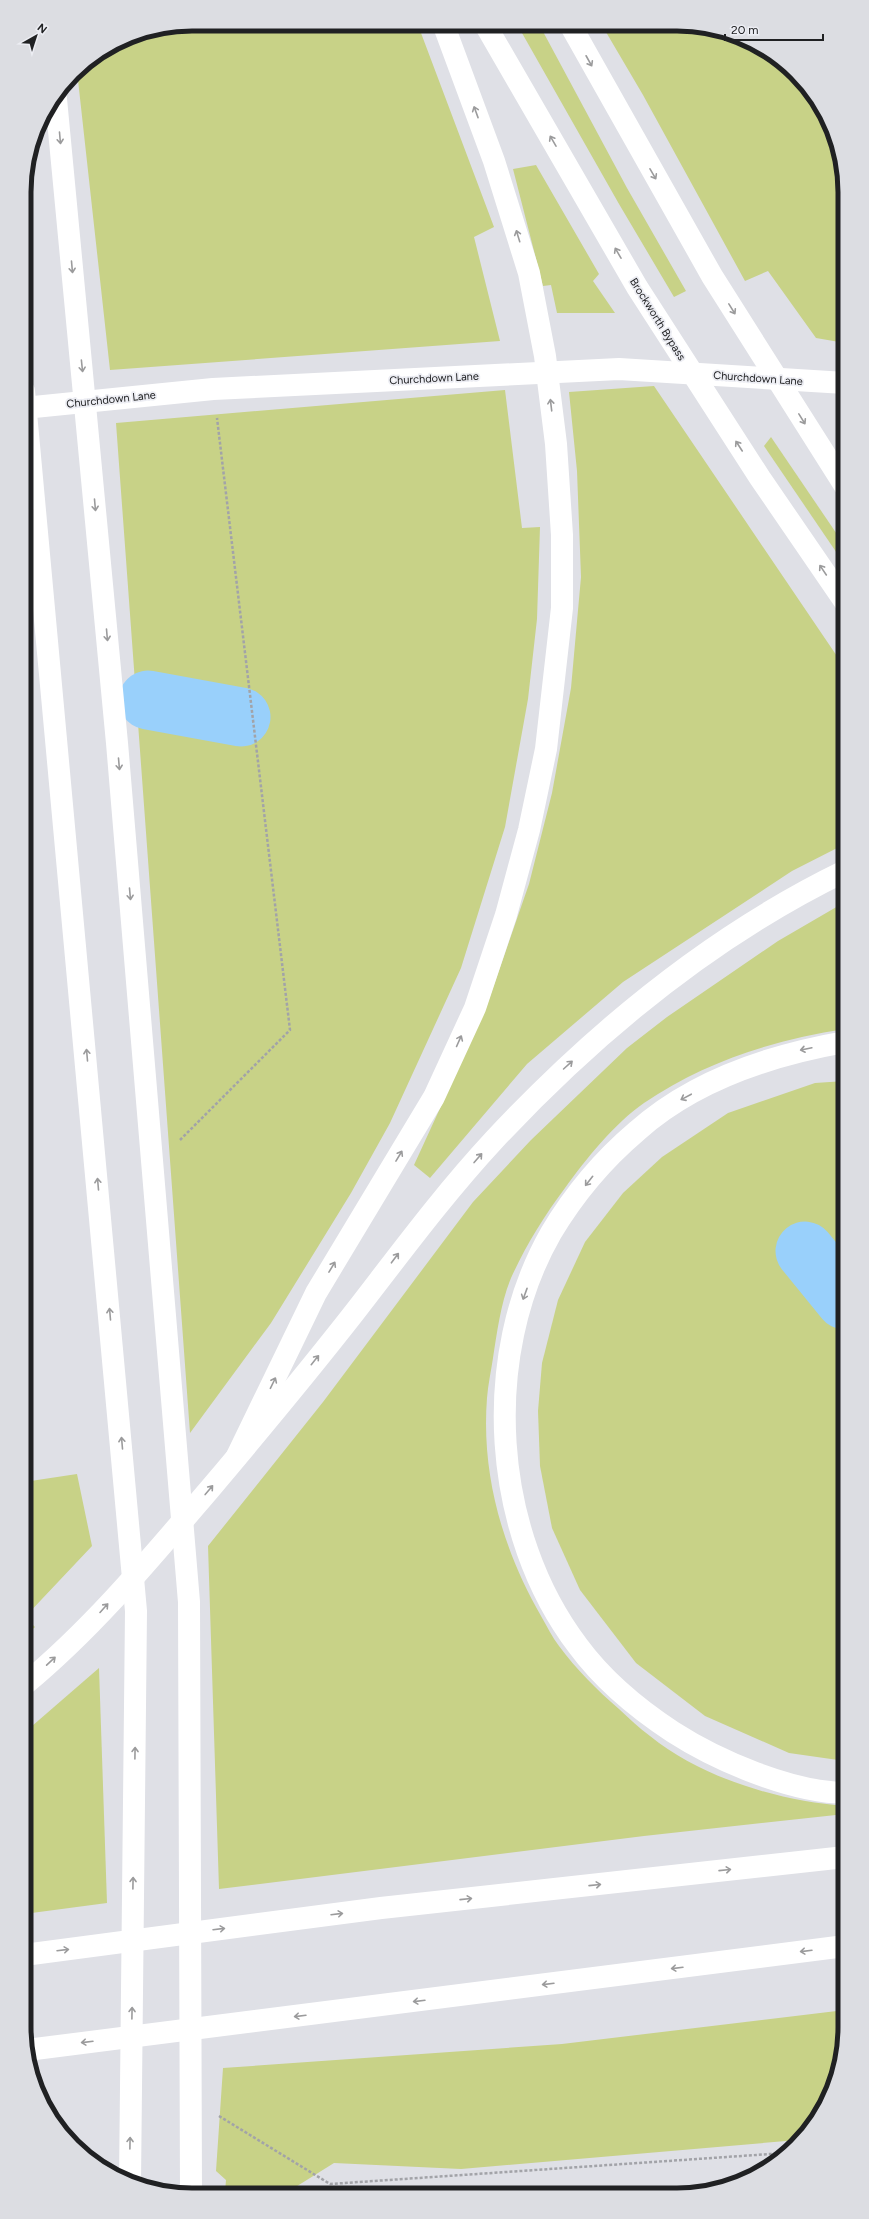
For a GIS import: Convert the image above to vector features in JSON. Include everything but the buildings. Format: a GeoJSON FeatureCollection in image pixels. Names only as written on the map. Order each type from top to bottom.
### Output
{"type":"FeatureCollection","features":[{"type":"Feature","properties":{"kind":"main road"},"geometry":{"type":"LineString","coordinates":[[237,1456],[316,1293],[434,1097],[474,1008],[506,915],[531,823],[546,749],[562,608],[562,535],[556,444],[545,356],[529,273],[494,160],[446,31]]}},
{"type":"Feature","properties":{"kind":"main road","name":"Brockworth Bypass"},"geometry":{"type":"LineString","coordinates":[[489,31],[638,287],[760,478],[838,592]]}},
{"type":"Feature","properties":{"kind":"main road"},"geometry":{"type":"LineString","coordinates":[[574,31],[712,276],[838,475]]}},
{"type":"Feature","properties":{"kind":"main road"},"geometry":{"type":"LineString","coordinates":[[57,105],[118,751],[189,1602],[191,2188]]}},
{"type":"Feature","properties":{"kind":"main road","name":"Churchdown Lane"},"geometry":{"type":"LineString","coordinates":[[31,407],[213,389],[619,369],[838,383]]}},
{"type":"Feature","properties":{"kind":"main road"},"geometry":{"type":"LineString","coordinates":[[31,472],[61,780],[136,1611],[130,2176]]}},
{"type":"Feature","properties":{"kind":"main road"},"geometry":{"type":"LineString","coordinates":[[31,1679],[78,1637],[157,1550],[237,1456],[353,1314],[420,1227],[492,1142],[561,1071],[633,1008],[730,937],[818,884],[838,874]]}},
{"type":"Feature","properties":{"kind":"main road"},"geometry":{"type":"LineString","coordinates":[[838,1043],[803,1050],[760,1062],[716,1080],[676,1102],[644,1124],[604,1162],[551,1233],[534,1269],[520,1306],[509,1356],[504,1403],[505,1449],[511,1488],[522,1536],[539,1582],[578,1646],[612,1684],[651,1718],[696,1747],[736,1765],[791,1784],[838,1792]]}},
{"type":"Feature","properties":{"kind":"main road"},"geometry":{"type":"LineString","coordinates":[[31,1954],[298,1919],[838,1858]]}},
{"type":"Feature","properties":{"kind":"main road"},"geometry":{"type":"LineString","coordinates":[[32,2048],[838,1947]]}},
{"type":"Feature","properties":{"kind":"path"},"geometry":{"type":"LineString","coordinates":[[180,1146],[180,1138],[290,1030],[213,389]]}},
{"type":"Feature","properties":{"kind":"path"},"geometry":{"type":"LineString","coordinates":[[215,2114],[330,2184],[777,2154]]}},
{"type":"Feature","properties":{"kind":"green space"},"geometry":{"type":"Polygon","coordinates":[[[420,31],[494,227],[474,237],[500,341],[110,370],[78,78],[103,58],[131,43],[151,36],[171,32],[420,31]]]}},
{"type":"Feature","properties":{"kind":"green space"},"geometry":{"type":"Polygon","coordinates":[[[521,31],[543,31],[627,188],[686,291],[674,297],[619,204],[521,31]]]}},
{"type":"Feature","properties":{"kind":"green space"},"geometry":{"type":"Polygon","coordinates":[[[605,31],[687,31],[718,36],[738,43],[775,64],[791,78],[805,94],[826,131],[833,151],[837,171],[838,342],[816,338],[768,271],[745,281],[643,95],[605,31]]]}},
{"type":"Feature","properties":{"kind":"green space"},"geometry":{"type":"Polygon","coordinates":[[[536,165],[599,274],[593,281],[615,313],[557,313],[551,285],[543,286],[513,169],[536,165]]]}},
{"type":"Feature","properties":{"kind":"green space"},"geometry":{"type":"Polygon","coordinates":[[[654,386],[838,658],[838,848],[792,871],[623,982],[527,1064],[430,1178],[414,1165],[486,1008],[529,884],[552,793],[571,688],[581,577],[577,471],[569,392],[654,386]]]}},
{"type":"Feature","properties":{"kind":"green space"},"geometry":{"type":"Polygon","coordinates":[[[505,390],[522,528],[540,527],[537,619],[528,699],[505,827],[461,968],[390,1123],[351,1193],[271,1323],[190,1433],[116,423],[505,390]]]}},
{"type":"Feature","properties":{"kind":"green space"},"geometry":{"type":"Polygon","coordinates":[[[771,437],[838,536],[838,555],[764,446],[771,437]]]}},
{"type":"Feature","properties":{"kind":"green space"},"geometry":{"type":"Polygon","coordinates":[[[838,906],[838,1030],[792,1039],[766,1046],[715,1064],[667,1088],[644,1103],[633,1111],[601,1142],[573,1177],[535,1232],[511,1278],[502,1307],[487,1393],[486,1427],[491,1483],[506,1538],[516,1565],[556,1643],[580,1671],[642,1730],[671,1751],[693,1764],[742,1785],[768,1793],[794,1799],[838,1805],[838,1815],[644,1836],[219,1889],[208,1546],[323,1402],[473,1202],[531,1140],[627,1048],[667,1017],[778,941],[838,906]]]}},
{"type":"Feature","properties":{"kind":"green space"},"geometry":{"type":"Polygon","coordinates":[[[838,1081],[838,1760],[789,1753],[705,1716],[636,1663],[580,1590],[552,1528],[540,1466],[538,1411],[542,1363],[558,1300],[585,1242],[623,1193],[662,1157],[728,1113],[815,1083],[838,1081]]]}},
{"type":"Feature","properties":{"kind":"green space"},"geometry":{"type":"Polygon","coordinates":[[[77,1474],[92,1546],[31,1611],[31,1481],[77,1474]]]}},
{"type":"Feature","properties":{"kind":"green space"},"geometry":{"type":"Polygon","coordinates":[[[31,1623],[35,1627],[31,1631],[31,1623]]]}},
{"type":"Feature","properties":{"kind":"green space"},"geometry":{"type":"Polygon","coordinates":[[[99,1668],[107,1903],[31,1913],[31,1727],[99,1668]]]}},
{"type":"Feature","properties":{"kind":"green space"},"geometry":{"type":"Polygon","coordinates":[[[838,2011],[837,2048],[833,2068],[826,2088],[811,2116],[791,2141],[461,2169],[334,2163],[294,2188],[225,2188],[226,2180],[216,2171],[223,2068],[562,2044],[838,2011]]]}},
{"type":"Feature","properties":{"kind":"waterway"},"geometry":{"type":"LineString","coordinates":[[148,700],[241,717]]}},
{"type":"Feature","properties":{"kind":"waterway"},"geometry":{"type":"LineString","coordinates":[[805,1251],[838,1291]]}}]}
